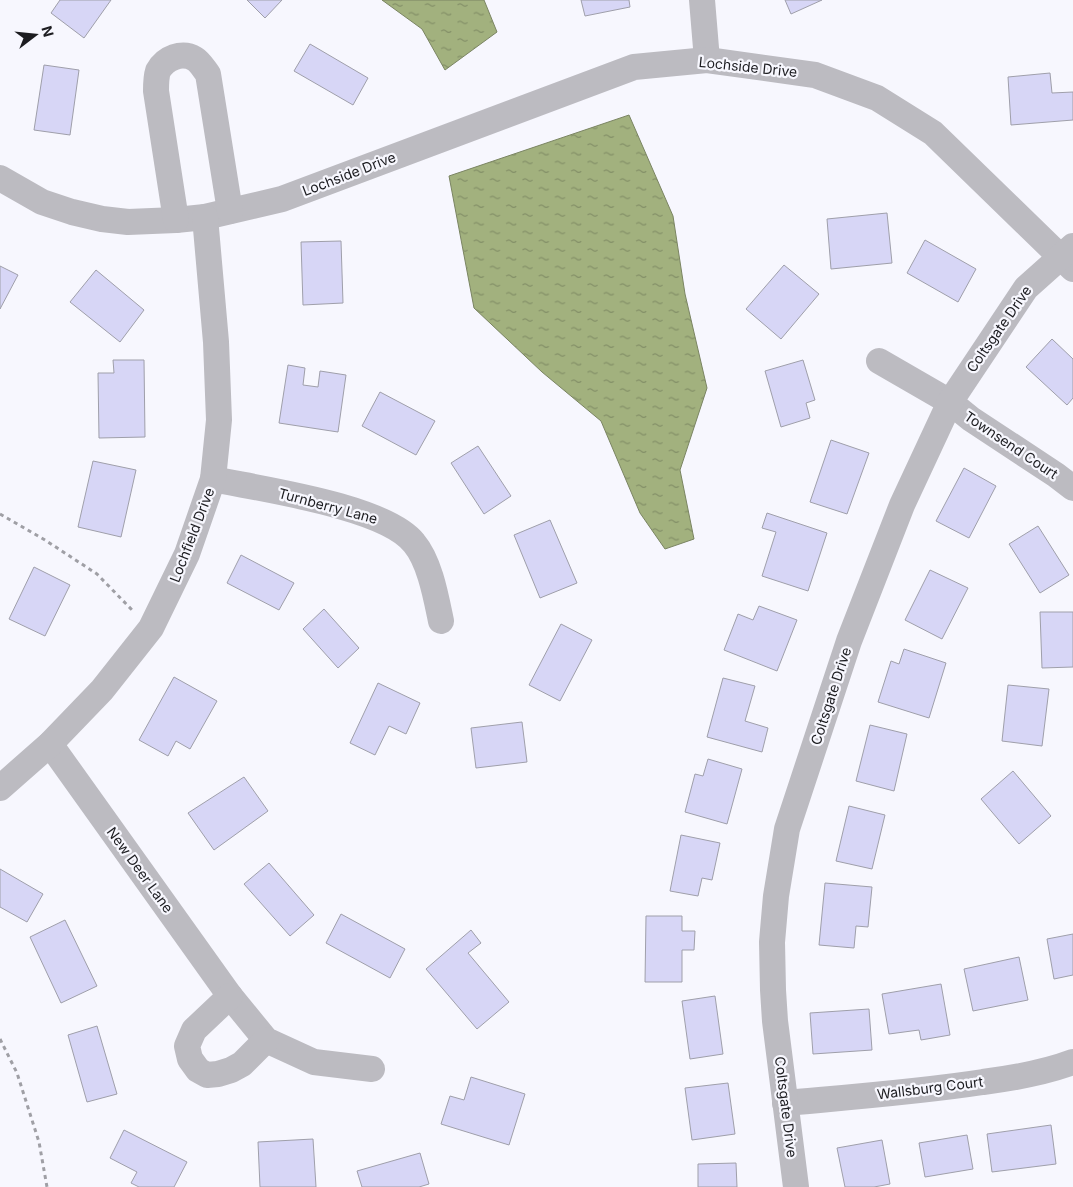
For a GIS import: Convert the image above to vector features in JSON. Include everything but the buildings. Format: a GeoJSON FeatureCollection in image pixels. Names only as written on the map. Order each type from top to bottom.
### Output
{"type":"FeatureCollection","features":[{"type":"Feature","properties":{"kind":"street"},"geometry":{"type":"LineString","coordinates":[[702,0],[708,60]]}},
{"type":"Feature","properties":{"kind":"street"},"geometry":{"type":"LineString","coordinates":[[176,220],[156,91],[157,72],[165,62],[174,56],[188,55],[197,60],[208,74],[230,211]]}},
{"type":"Feature","properties":{"kind":"street","name":"Lochside Drive"},"geometry":{"type":"LineString","coordinates":[[0,178],[42,202],[94,218],[128,222],[205,217],[282,199],[634,67],[708,60],[815,75],[877,98],[933,133],[1069,257]]}},
{"type":"Feature","properties":{"kind":"street","name":"Lochfield Drive"},"geometry":{"type":"LineString","coordinates":[[0,788],[50,744],[102,690],[151,628],[187,554],[213,480],[218,420],[216,342],[205,217]]}},
{"type":"Feature","properties":{"kind":"street","name":"Coltsgate Drive"},"geometry":{"type":"LineString","coordinates":[[796,1187],[774,1013],[772,942],[776,896],[787,829],[849,641],[902,505],[950,402],[1026,288],[1069,257]]}},
{"type":"Feature","properties":{"kind":"street","name":"Townsend Court"},"geometry":{"type":"LineString","coordinates":[[879,361],[950,402],[971,419],[1073,488]]}},
{"type":"Feature","properties":{"kind":"street","name":"Turnberry Lane"},"geometry":{"type":"LineString","coordinates":[[213,480],[324,502],[383,520],[400,530],[414,543],[430,574],[441,621]]}},
{"type":"Feature","properties":{"kind":"street","name":"New Deer Lane"},"geometry":{"type":"LineString","coordinates":[[50,744],[230,996],[266,1040],[314,1062],[372,1069]]}},
{"type":"Feature","properties":{"kind":"street"},"geometry":{"type":"LineString","coordinates":[[230,996],[194,1030],[187,1046],[190,1059],[198,1070],[207,1075],[231,1070],[242,1064],[266,1040]]}},
{"type":"Feature","properties":{"kind":"street","name":"Wallsburg Court"},"geometry":{"type":"LineString","coordinates":[[785,1103],[945,1088],[1021,1076],[1057,1068],[1073,1062]]}},
{"type":"Feature","properties":{"kind":"path"},"geometry":{"type":"LineString","coordinates":[[0,514],[45,540],[97,574],[151,628]]}},
{"type":"Feature","properties":{"kind":"path"},"geometry":{"type":"LineString","coordinates":[[0,1039],[17,1073],[39,1142],[47,1187]]}},
{"type":"Feature","properties":{"kind":"water"},"geometry":{"type":"Polygon","coordinates":[[[382,0],[484,0],[497,32],[445,70],[422,29],[382,0]]]}},
{"type":"Feature","properties":{"kind":"water"},"geometry":{"type":"Polygon","coordinates":[[[629,115],[673,216],[685,294],[707,388],[680,470],[694,539],[665,549],[640,513],[601,421],[542,372],[474,308],[449,176],[629,115]]]}}]}
